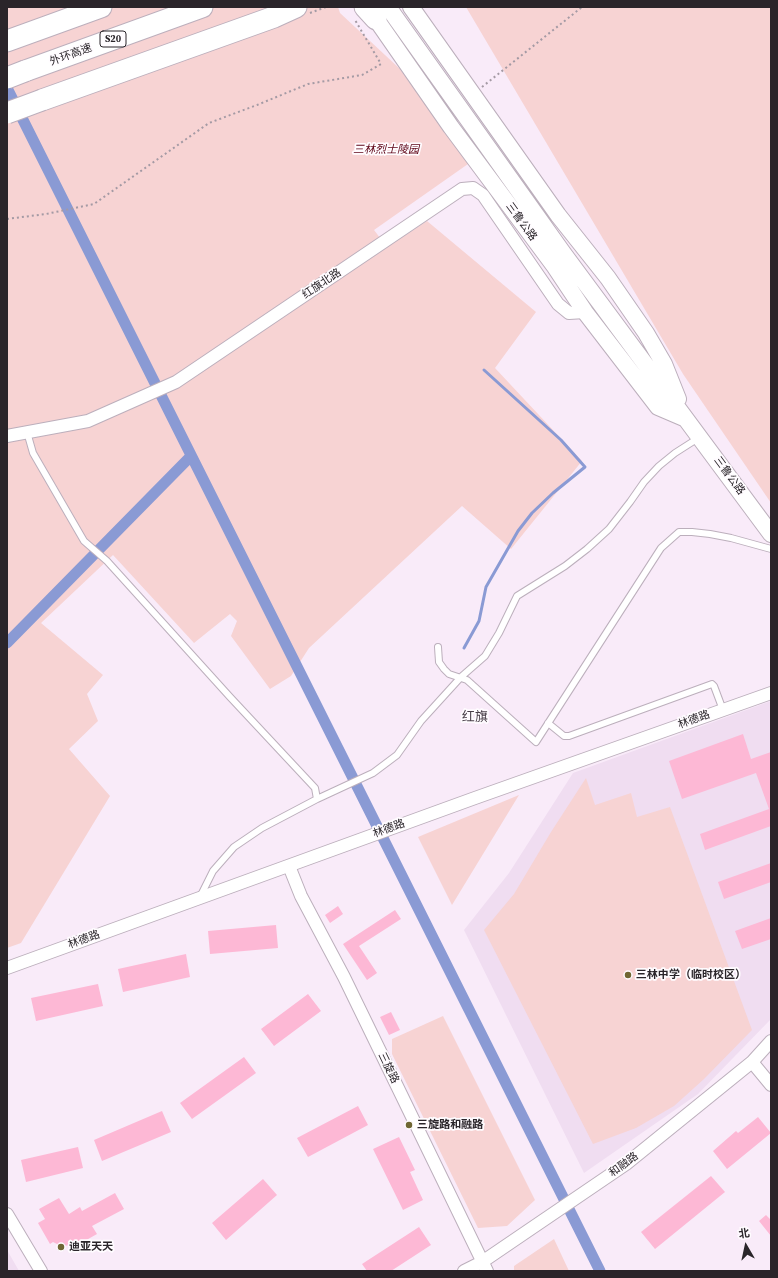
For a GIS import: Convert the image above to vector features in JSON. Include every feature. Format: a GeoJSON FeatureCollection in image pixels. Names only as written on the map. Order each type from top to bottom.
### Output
{"type":"FeatureCollection","features":[{"type":"Feature","properties":{"kind":"highway"},"geometry":{"type":"LineString","coordinates":[[7,41],[101,7]]}},
{"type":"Feature","properties":{"kind":"highway","name":"外环高速"},"geometry":{"type":"LineString","coordinates":[[16,74],[202,7]]}},
{"type":"Feature","properties":{"kind":"highway"},"geometry":{"type":"LineString","coordinates":[[7,113],[274,17],[296,7]]}},
{"type":"Feature","properties":{"kind":"main road","name":"三鲁公路"},"geometry":{"type":"LineString","coordinates":[[411,7],[558,215],[608,278],[646,333],[664,364],[686,419]]}},
{"type":"Feature","properties":{"kind":"main road","name":"三鲁公路"},"geometry":{"type":"LineString","coordinates":[[372,12],[451,127],[555,267],[585,312],[658,407],[686,419]]}},
{"type":"Feature","properties":{"kind":"main road","name":"三鲁公路"},"geometry":{"type":"LineString","coordinates":[[372,12],[537,216],[771,534]]}},
{"type":"Feature","properties":{"kind":"street","name":"红旗北路"},"geometry":{"type":"LineString","coordinates":[[7,436],[88,421],[176,382],[462,189],[473,188],[483,195],[558,304],[569,313],[585,312]]}},
{"type":"Feature","properties":{"kind":"street","name":"林德路"},"geometry":{"type":"LineString","coordinates":[[7,968],[358,840],[771,693]]}},
{"type":"Feature","properties":{"kind":"street","name":"三旋路"},"geometry":{"type":"LineString","coordinates":[[289,866],[301,896],[344,977],[485,1266]]}},
{"type":"Feature","properties":{"kind":"street","name":"和融路"},"geometry":{"type":"LineString","coordinates":[[464,1271],[485,1266],[547,1218],[626,1164],[752,1062],[771,1041]]}},
{"type":"Feature","properties":{"kind":"street"},"geometry":{"type":"LineString","coordinates":[[752,1062],[771,1085]]}},
{"type":"Feature","properties":{"kind":"street"},"geometry":{"type":"LineString","coordinates":[[7,1214],[40,1271]]}},
{"type":"Feature","properties":{"kind":"lane"},"geometry":{"type":"LineString","coordinates":[[27,432],[33,453],[84,541],[107,561],[315,788],[317,799]]}},
{"type":"Feature","properties":{"kind":"lane"},"geometry":{"type":"LineString","coordinates":[[199,898],[213,871],[234,846],[262,828],[317,799],[372,773],[397,755],[421,721],[461,677],[485,656],[499,633],[517,596],[565,566],[587,549],[609,529],[644,482],[659,466],[675,453],[700,437]]}},
{"type":"Feature","properties":{"kind":"lane"},"geometry":{"type":"LineString","coordinates":[[438,647],[439,662],[444,669],[450,674],[467,680],[536,742],[661,548],[679,532],[710,534],[771,549]]}},
{"type":"Feature","properties":{"kind":"lane"},"geometry":{"type":"LineString","coordinates":[[548,723],[564,736],[569,736],[712,684],[723,710]]}},
{"type":"Feature","properties":{"kind":"path"},"geometry":{"type":"LineString","coordinates":[[482,87],[582,7]]}},
{"type":"Feature","properties":{"kind":"path"},"geometry":{"type":"LineString","coordinates":[[7,219],[46,214],[94,204],[133,178],[209,123],[258,105],[308,84],[362,75],[381,64],[372,12]]}},
{"type":"Feature","properties":{"kind":"shaded area","name":"三林中学（临时校区）"},"geometry":{"type":"Polygon","coordinates":[[[771,701],[771,1019],[698,1094],[584,1173],[464,930],[509,873],[573,773],[771,701]]]}},
{"type":"Feature","properties":{"kind":"shaded area"},"geometry":{"type":"Polygon","coordinates":[[[7,1250],[19,1271],[7,1271],[7,1250]]]}},
{"type":"Feature","properties":{"kind":"green space","name":"三林烈士陵园"},"geometry":{"type":"Polygon","coordinates":[[[7,7],[338,7],[340,13],[400,69],[468,164],[374,230],[387,247],[427,221],[536,312],[495,368],[582,461],[511,549],[462,506],[309,648],[291,676],[270,689],[231,636],[237,621],[230,614],[194,643],[113,555],[41,623],[103,675],[87,694],[98,721],[69,749],[110,796],[21,943],[7,948],[7,7]]]}},
{"type":"Feature","properties":{"kind":"green space"},"geometry":{"type":"Polygon","coordinates":[[[466,7],[771,7],[771,503],[683,374],[466,7]]]}},
{"type":"Feature","properties":{"kind":"green space","name":"三林中学（临时校区）"},"geometry":{"type":"Polygon","coordinates":[[[586,778],[595,805],[631,793],[637,817],[670,807],[752,1030],[704,1079],[674,1106],[636,1128],[593,1144],[484,930],[514,894],[551,832],[586,778]]]}},
{"type":"Feature","properties":{"kind":"green space"},"geometry":{"type":"Polygon","coordinates":[[[519,795],[452,905],[418,837],[519,795]]]}},
{"type":"Feature","properties":{"kind":"green space"},"geometry":{"type":"Polygon","coordinates":[[[443,1016],[535,1200],[507,1226],[478,1228],[392,1054],[392,1039],[443,1016]]]}},
{"type":"Feature","properties":{"kind":"green space"},"geometry":{"type":"Polygon","coordinates":[[[554,1239],[569,1271],[514,1271],[514,1266],[554,1239]]]}},
{"type":"Feature","properties":{"kind":"building"},"geometry":{"type":"Polygon","coordinates":[[[743,734],[751,759],[771,752],[771,826],[705,850],[700,834],[769,809],[756,773],[682,799],[669,761],[743,734]]]}},
{"type":"Feature","properties":{"kind":"building"},"geometry":{"type":"Polygon","coordinates":[[[771,863],[771,882],[724,899],[718,882],[771,863]]]}},
{"type":"Feature","properties":{"kind":"building"},"geometry":{"type":"Polygon","coordinates":[[[338,906],[343,914],[330,923],[325,915],[338,906]]]}},
{"type":"Feature","properties":{"kind":"building"},"geometry":{"type":"Polygon","coordinates":[[[395,910],[401,919],[359,946],[377,973],[367,980],[343,944],[395,910]]]}},
{"type":"Feature","properties":{"kind":"building"},"geometry":{"type":"Polygon","coordinates":[[[771,918],[771,939],[742,949],[735,931],[771,918]]]}},
{"type":"Feature","properties":{"kind":"building"},"geometry":{"type":"Polygon","coordinates":[[[276,925],[278,948],[210,954],[208,931],[276,925]]]}},
{"type":"Feature","properties":{"kind":"building"},"geometry":{"type":"Polygon","coordinates":[[[186,954],[190,977],[123,992],[118,969],[186,954]]]}},
{"type":"Feature","properties":{"kind":"building"},"geometry":{"type":"Polygon","coordinates":[[[98,984],[103,1006],[36,1021],[31,998],[98,984]]]}},
{"type":"Feature","properties":{"kind":"building"},"geometry":{"type":"Polygon","coordinates":[[[308,994],[321,1011],[274,1046],[261,1029],[308,994]]]}},
{"type":"Feature","properties":{"kind":"building"},"geometry":{"type":"Polygon","coordinates":[[[391,1012],[400,1030],[389,1035],[380,1017],[391,1012]]]}},
{"type":"Feature","properties":{"kind":"building"},"geometry":{"type":"Polygon","coordinates":[[[244,1057],[256,1073],[192,1119],[180,1103],[244,1057]]]}},
{"type":"Feature","properties":{"kind":"building"},"geometry":{"type":"Polygon","coordinates":[[[358,1106],[368,1125],[308,1157],[297,1138],[358,1106]]]}},
{"type":"Feature","properties":{"kind":"building"},"geometry":{"type":"Polygon","coordinates":[[[162,1111],[171,1132],[102,1161],[94,1140],[162,1111]]]}},
{"type":"Feature","properties":{"kind":"building"},"geometry":{"type":"Polygon","coordinates":[[[758,1117],[771,1133],[727,1169],[713,1151],[736,1131],[738,1133],[758,1117]]]}},
{"type":"Feature","properties":{"kind":"building"},"geometry":{"type":"Polygon","coordinates":[[[399,1137],[415,1170],[410,1172],[423,1200],[403,1210],[373,1149],[399,1137]]]}},
{"type":"Feature","properties":{"kind":"building"},"geometry":{"type":"Polygon","coordinates":[[[78,1147],[83,1168],[26,1182],[21,1160],[78,1147]]]}},
{"type":"Feature","properties":{"kind":"building"},"geometry":{"type":"Polygon","coordinates":[[[711,1176],[725,1192],[655,1249],[641,1232],[711,1176]]]}},
{"type":"Feature","properties":{"kind":"building"},"geometry":{"type":"Polygon","coordinates":[[[263,1179],[277,1195],[226,1240],[212,1223],[263,1179]]]}},
{"type":"Feature","properties":{"kind":"building"},"geometry":{"type":"Polygon","coordinates":[[[115,1193],[124,1209],[92,1226],[97,1234],[74,1247],[73,1245],[61,1246],[53,1242],[50,1244],[38,1223],[45,1219],[39,1209],[59,1198],[69,1214],[80,1207],[82,1211],[115,1193]]]}},
{"type":"Feature","properties":{"kind":"building"},"geometry":{"type":"Polygon","coordinates":[[[766,1215],[771,1220],[771,1236],[759,1221],[766,1215]]]}},
{"type":"Feature","properties":{"kind":"building"},"geometry":{"type":"Polygon","coordinates":[[[419,1227],[431,1245],[391,1271],[367,1271],[362,1264],[419,1227]]]}},
{"type":"Feature","properties":{"kind":"waterway"},"geometry":{"type":"LineString","coordinates":[[7,88],[600,1271]]}},
{"type":"Feature","properties":{"kind":"waterway"},"geometry":{"type":"LineString","coordinates":[[464,648],[479,621],[486,587],[518,531],[532,513],[553,493],[585,467],[561,440],[484,370]]}},
{"type":"Feature","properties":{"kind":"waterway"},"geometry":{"type":"LineString","coordinates":[[7,643],[191,456]]}},
{"type":"Feature","properties":{"kind":"place","name":"三林中学（临时校区）"},"geometry":{"type":"Point","coordinates":[628,975]}},
{"type":"Feature","properties":{"kind":"place","name":"三旋路和融路"},"geometry":{"type":"Point","coordinates":[409,1125]}},
{"type":"Feature","properties":{"kind":"place","name":"迪亚天天"},"geometry":{"type":"Point","coordinates":[61,1247]}},
{"type":"Feature","properties":{"kind":"district","name":"红旗"},"geometry":{"type":"Point","coordinates":[475,718]}}]}
